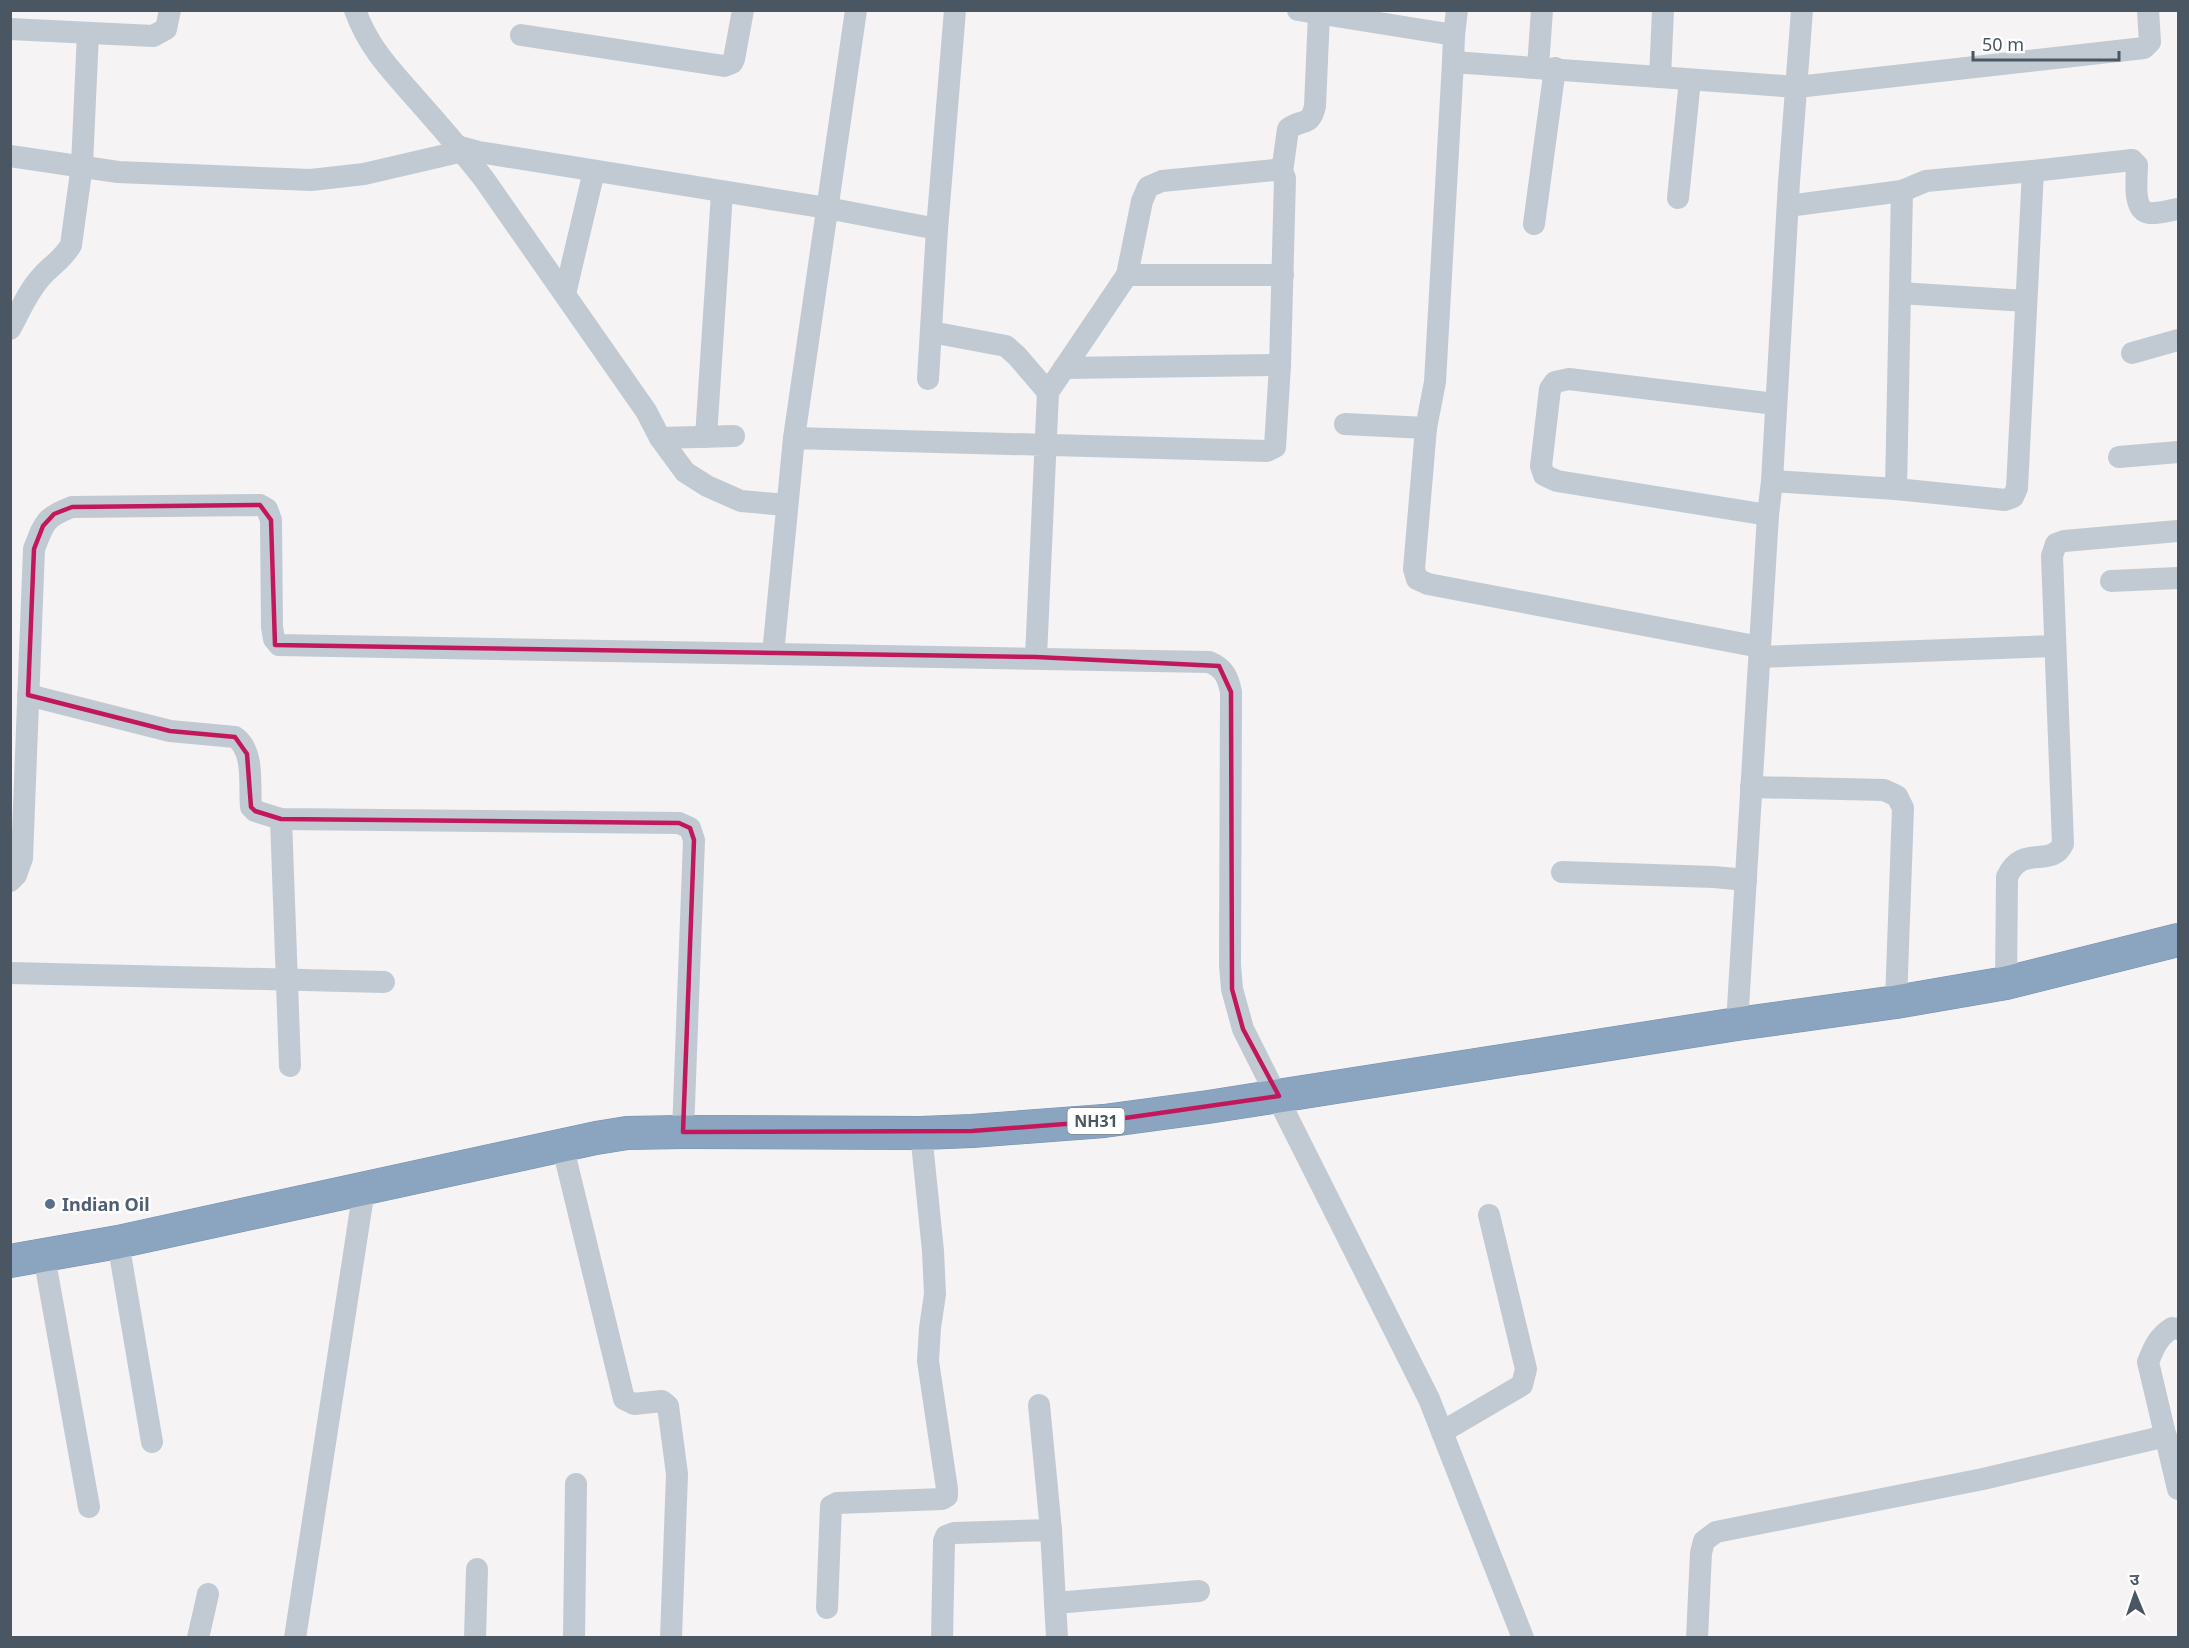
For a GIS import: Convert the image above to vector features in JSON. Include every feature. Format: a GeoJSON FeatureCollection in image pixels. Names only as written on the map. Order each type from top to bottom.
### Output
{"type":"FeatureCollection","features":[{"type":"Feature","properties":{"kind":"highway","name":"NH31"},"geometry":{"type":"LineString","coordinates":[[10,1262],[118,1242],[562,1144],[627,1133],[921,1133],[1104,1121],[1737,1024],[1896,1002],[2006,983],[2178,940]]}},
{"type":"Feature","properties":{"kind":"street"},"geometry":{"type":"LineString","coordinates":[[10,29],[60,21],[88,33],[153,36],[166,29],[170,10]]}},
{"type":"Feature","properties":{"kind":"street"},"geometry":{"type":"LineString","coordinates":[[355,10],[366,38],[381,59],[460,148],[565,294],[685,472],[707,486],[741,501],[786,505]]}},
{"type":"Feature","properties":{"kind":"street"},"geometry":{"type":"LineString","coordinates":[[520,35],[724,66],[732,63],[734,59],[743,10]]}},
{"type":"Feature","properties":{"kind":"street"},"geometry":{"type":"LineString","coordinates":[[772,654],[794,438],[856,10]]}},
{"type":"Feature","properties":{"kind":"street"},"geometry":{"type":"LineString","coordinates":[[928,379],[937,229],[955,10]]}},
{"type":"Feature","properties":{"kind":"street"},"geometry":{"type":"LineString","coordinates":[[1456,10],[1435,382],[1426,428],[1414,569],[1417,579],[1428,584],[1760,652],[2055,646]]}},
{"type":"Feature","properties":{"kind":"street"},"geometry":{"type":"LineString","coordinates":[[1534,224],[1546,68],[1542,10]]}},
{"type":"Feature","properties":{"kind":"street"},"geometry":{"type":"LineString","coordinates":[[1660,77],[1663,10]]}},
{"type":"Feature","properties":{"kind":"street"},"geometry":{"type":"LineString","coordinates":[[1737,1024],[1802,10]]}},
{"type":"Feature","properties":{"kind":"street"},"geometry":{"type":"LineString","coordinates":[[1453,62],[1797,87],[2144,48],[2150,42],[2148,10]]}},
{"type":"Feature","properties":{"kind":"street"},"geometry":{"type":"LineString","coordinates":[[794,438],[1267,451],[1275,447],[1286,178],[1282,172],[1287,129],[1293,124],[1308,121],[1315,106],[1309,12],[1454,35]]}},
{"type":"Feature","properties":{"kind":"street"},"geometry":{"type":"LineString","coordinates":[[10,329],[32,289],[44,274],[67,253],[71,245],[82,165],[88,33]]}},
{"type":"Feature","properties":{"kind":"street"},"geometry":{"type":"LineString","coordinates":[[1678,198],[1690,80]]}},
{"type":"Feature","properties":{"kind":"street"},"geometry":{"type":"LineString","coordinates":[[10,156],[118,172],[311,180],[364,174],[460,148],[722,193],[827,208],[937,229]]}},
{"type":"Feature","properties":{"kind":"street"},"geometry":{"type":"LineString","coordinates":[[1788,206],[1902,190],[1926,181],[2132,160],[2137,165],[2138,202],[2142,210],[2150,213],[2178,209]]}},
{"type":"Feature","properties":{"kind":"street"},"geometry":{"type":"LineString","coordinates":[[1036,657],[1048,392],[1127,275],[1142,201],[1148,187],[1162,181],[1274,170],[1282,172]]}},
{"type":"Feature","properties":{"kind":"street"},"geometry":{"type":"LineString","coordinates":[[565,294],[594,171]]}},
{"type":"Feature","properties":{"kind":"street"},"geometry":{"type":"LineString","coordinates":[[1772,481],[1896,489],[2005,500],[2016,494],[2032,171]]}},
{"type":"Feature","properties":{"kind":"street"},"geometry":{"type":"LineString","coordinates":[[1896,489],[1902,190]]}},
{"type":"Feature","properties":{"kind":"street"},"geometry":{"type":"LineString","coordinates":[[706,437],[722,193]]}},
{"type":"Feature","properties":{"kind":"street"},"geometry":{"type":"LineString","coordinates":[[1127,275],[1283,275]]}},
{"type":"Feature","properties":{"kind":"street"},"geometry":{"type":"LineString","coordinates":[[1900,293],[2026,301]]}},
{"type":"Feature","properties":{"kind":"street"},"geometry":{"type":"LineString","coordinates":[[931,332],[1006,346],[1048,392]]}},
{"type":"Feature","properties":{"kind":"street"},"geometry":{"type":"LineString","coordinates":[[2132,353],[2178,340]]}},
{"type":"Feature","properties":{"kind":"street"},"geometry":{"type":"LineString","coordinates":[[1064,368],[1280,365]]}},
{"type":"Feature","properties":{"kind":"street"},"geometry":{"type":"LineString","coordinates":[[1768,515],[1557,481],[1544,475],[1541,466],[1550,389],[1555,382],[1569,379],[1775,404]]}},
{"type":"Feature","properties":{"kind":"street"},"geometry":{"type":"LineString","coordinates":[[1345,423],[1426,428]]}},
{"type":"Feature","properties":{"kind":"street"},"geometry":{"type":"LineString","coordinates":[[660,438],[734,436]]}},
{"type":"Feature","properties":{"kind":"street"},"geometry":{"type":"LineString","coordinates":[[2119,457],[2178,452]]}},
{"type":"Feature","properties":{"kind":"street"},"geometry":{"type":"LineString","coordinates":[[10,881],[16,875],[22,858],[34,549],[43,526],[54,514],[72,507],[260,505],[267,509],[271,520],[272,627],[274,639],[279,645],[1036,657],[1209,662],[1219,666],[1225,673],[1231,692],[1230,965],[1232,989],[1243,1029],[1279,1096],[1424,1388],[1523,1638]]}},
{"type":"Feature","properties":{"kind":"street"},"geometry":{"type":"LineString","coordinates":[[2006,983],[2007,877],[2011,868],[2022,859],[2054,855],[2060,851],[2063,844],[2052,556],[2056,544],[2064,540],[2178,531]]}},
{"type":"Feature","properties":{"kind":"street"},"geometry":{"type":"LineString","coordinates":[[2111,581],[2178,578]]}},
{"type":"Feature","properties":{"kind":"street"},"geometry":{"type":"LineString","coordinates":[[28,695],[170,731],[235,737],[247,754],[251,807],[255,811],[281,819],[679,823],[690,828],[694,840],[683,1132]]}},
{"type":"Feature","properties":{"kind":"street"},"geometry":{"type":"LineString","coordinates":[[1751,787],[1884,790],[1898,796],[1903,808],[1896,1002]]}},
{"type":"Feature","properties":{"kind":"street"},"geometry":{"type":"LineString","coordinates":[[281,819],[290,1066]]}},
{"type":"Feature","properties":{"kind":"street"},"geometry":{"type":"LineString","coordinates":[[1562,872],[1746,880]]}},
{"type":"Feature","properties":{"kind":"street"},"geometry":{"type":"LineString","coordinates":[[10,973],[384,982]]}},
{"type":"Feature","properties":{"kind":"street"},"geometry":{"type":"LineString","coordinates":[[827,1608],[831,1506],[837,1503],[942,1499],[947,1496],[948,1489],[928,1361],[934,1284],[933,1251],[921,1133]]}},
{"type":"Feature","properties":{"kind":"street"},"geometry":{"type":"LineString","coordinates":[[562,1144],[624,1399],[634,1404],[662,1401],[668,1406],[677,1474],[671,1638]]}},
{"type":"Feature","properties":{"kind":"street"},"geometry":{"type":"LineString","coordinates":[[295,1638],[364,1189]]}},
{"type":"Feature","properties":{"kind":"street"},"geometry":{"type":"LineString","coordinates":[[1442,1432],[1522,1385],[1525,1378],[1526,1369],[1489,1215]]}},
{"type":"Feature","properties":{"kind":"street"},"geometry":{"type":"LineString","coordinates":[[118,1242],[152,1442]]}},
{"type":"Feature","properties":{"kind":"street"},"geometry":{"type":"LineString","coordinates":[[44,1256],[89,1507]]}},
{"type":"Feature","properties":{"kind":"street"},"geometry":{"type":"LineString","coordinates":[[2178,1329],[2172,1328],[2164,1333],[2155,1343],[2148,1362],[2178,1489]]}},
{"type":"Feature","properties":{"kind":"street"},"geometry":{"type":"LineString","coordinates":[[1039,1405],[1051,1530],[1057,1638]]}},
{"type":"Feature","properties":{"kind":"street"},"geometry":{"type":"LineString","coordinates":[[1697,1638],[1701,1553],[1704,1541],[1716,1532],[1983,1479],[2166,1436]]}},
{"type":"Feature","properties":{"kind":"street"},"geometry":{"type":"LineString","coordinates":[[574,1638],[576,1484]]}},
{"type":"Feature","properties":{"kind":"street"},"geometry":{"type":"LineString","coordinates":[[942,1638],[944,1541],[946,1536],[954,1533],[1051,1530]]}},
{"type":"Feature","properties":{"kind":"street"},"geometry":{"type":"LineString","coordinates":[[475,1638],[477,1569]]}},
{"type":"Feature","properties":{"kind":"street"},"geometry":{"type":"LineString","coordinates":[[1055,1603],[1199,1590]]}},
{"type":"Feature","properties":{"kind":"street"},"geometry":{"type":"LineString","coordinates":[[198,1638],[208,1594]]}},
{"type":"Feature","properties":{"kind":"highlighted area"},"geometry":{"type":"Polygon","coordinates":[[[260,505],[271,520],[275,645],[1036,657],[1219,666],[1231,692],[1232,989],[1243,1029],[1279,1096],[1104,1121],[972,1131],[683,1132],[694,840],[690,828],[679,823],[281,819],[255,811],[251,807],[247,754],[235,737],[170,731],[28,695],[34,549],[43,526],[54,514],[72,507],[260,505]]]}},
{"type":"Feature","properties":{"kind":"place","name":"Indian Oil"},"geometry":{"type":"Point","coordinates":[50,1204]}}]}
